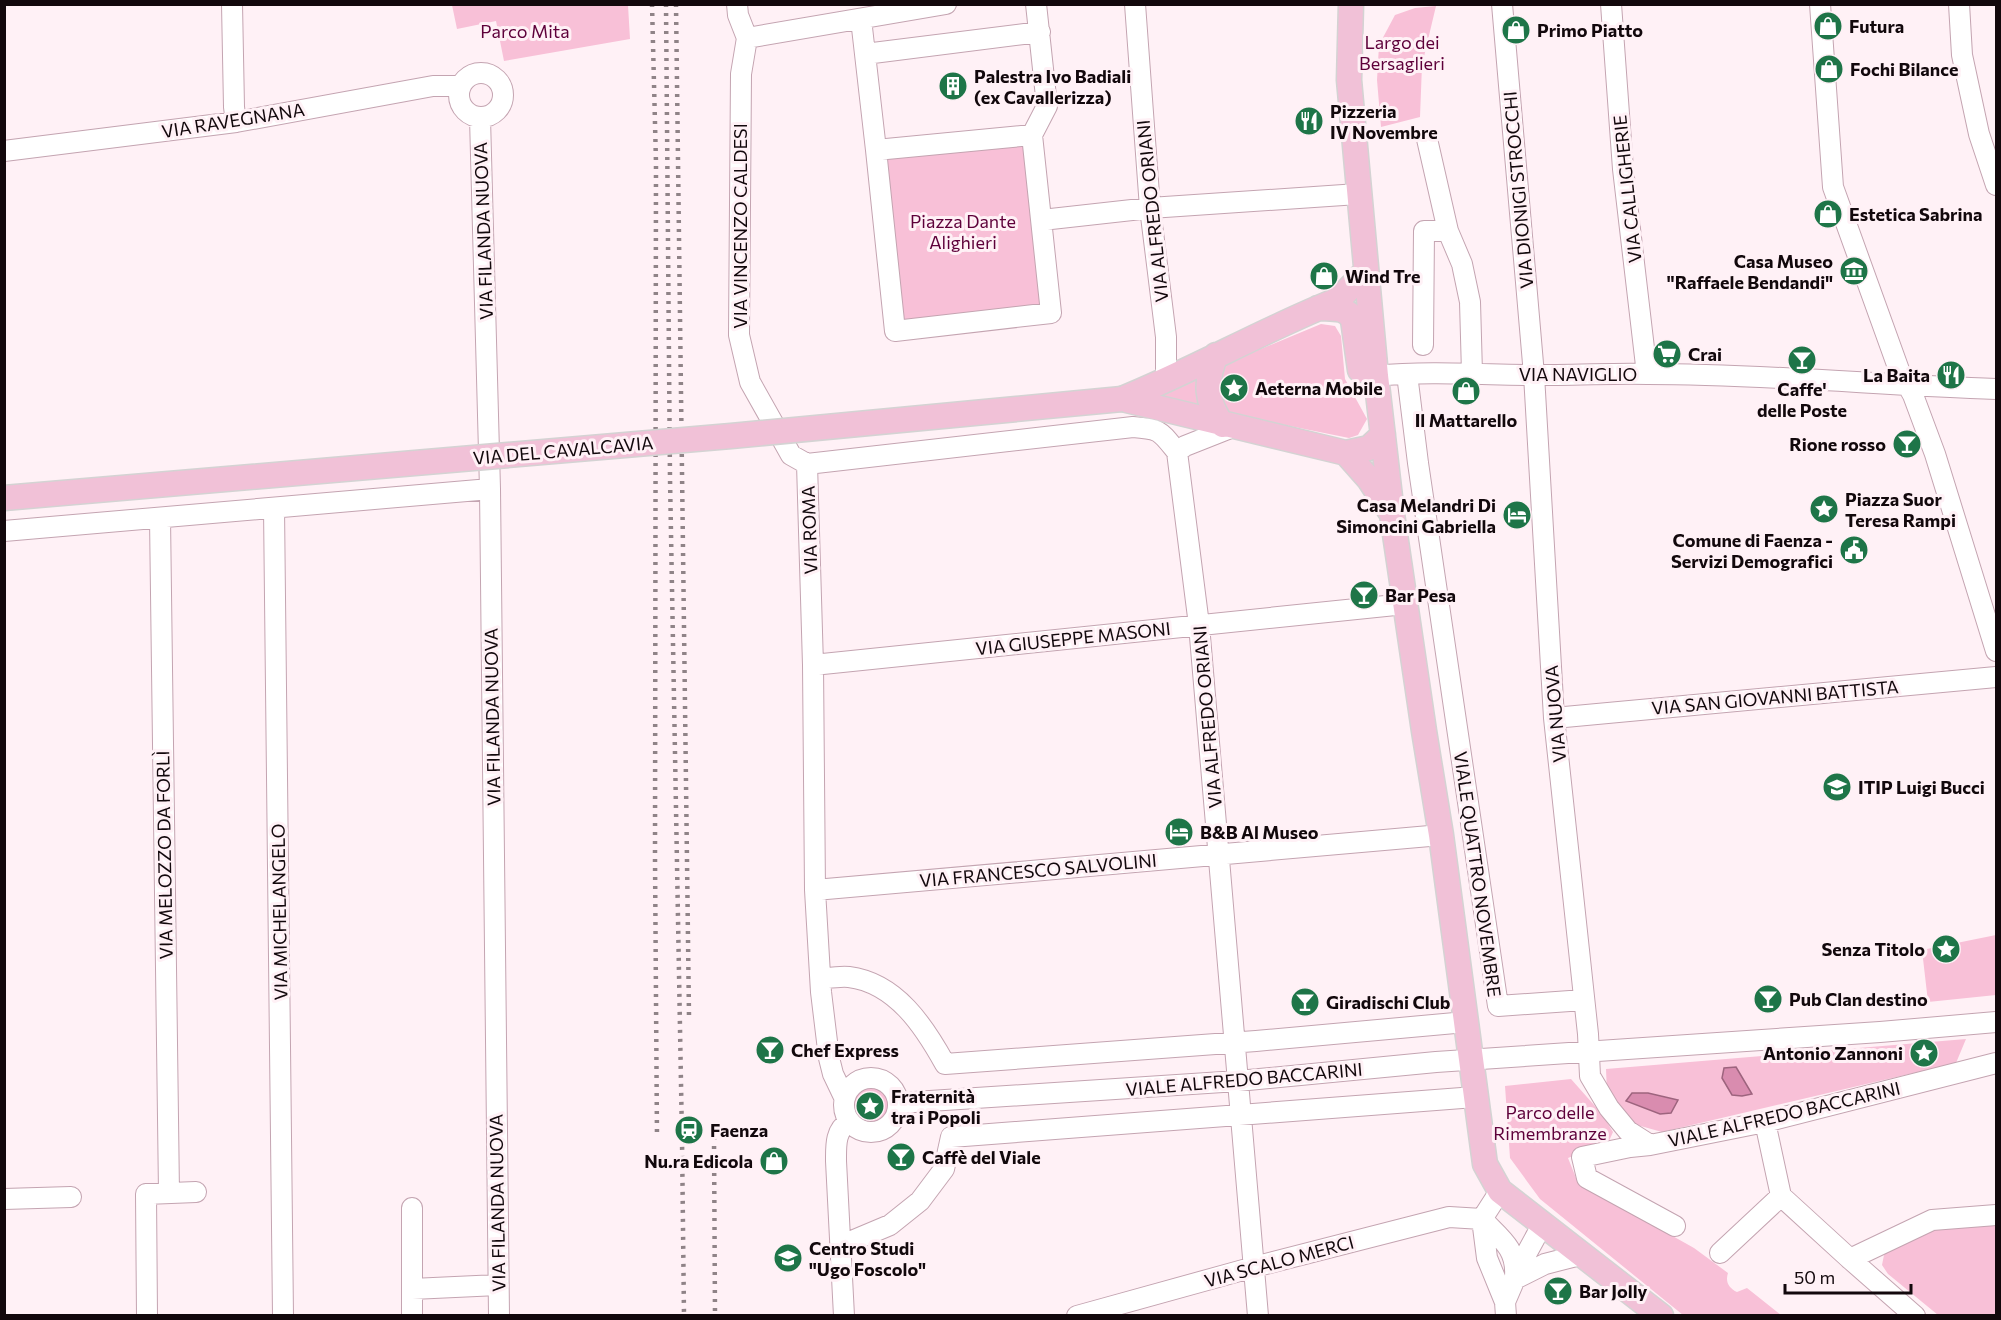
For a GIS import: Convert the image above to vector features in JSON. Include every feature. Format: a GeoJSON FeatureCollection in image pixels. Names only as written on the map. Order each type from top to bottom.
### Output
{"type":"FeatureCollection","features":[{"type":"Feature","properties":{"kind":"main road","name":"VIALE QUATTRO NOVEMBRE"},"geometry":{"type":"LineString","coordinates":[[1351,4],[1349,80],[1358,194],[1392,514],[1441,835],[1485,1164],[1500,1191]]}},
{"type":"Feature","properties":{"kind":"main road"},"geometry":{"type":"LineString","coordinates":[[1317,308],[1343,295],[1366,271]]}},
{"type":"Feature","properties":{"kind":"main road"},"geometry":{"type":"LineString","coordinates":[[1317,308],[1345,310],[1350,314],[1353,320],[1360,374],[1382,424],[1369,448],[1346,453]]}},
{"type":"Feature","properties":{"kind":"main road","name":"VIA DEL CAVALCAVIA"},"geometry":{"type":"LineString","coordinates":[[4,498],[721,437],[1122,399],[1166,381],[1317,308]]}},
{"type":"Feature","properties":{"kind":"main road"},"geometry":{"type":"LineString","coordinates":[[1216,355],[1207,382],[1209,399],[1216,416],[1228,426]]}},
{"type":"Feature","properties":{"kind":"main road","name":"VIA DEL CAVALCAVIA"},"geometry":{"type":"LineString","coordinates":[[1122,399],[1346,453]]}},
{"type":"Feature","properties":{"kind":"main road","name":"VIALE QUATTRO NOVEMBRE"},"geometry":{"type":"LineString","coordinates":[[1346,453],[1369,479],[1392,514]]}},
{"type":"Feature","properties":{"kind":"main road"},"geometry":{"type":"LineString","coordinates":[[1500,1191],[1661,1316]]}},
{"type":"Feature","properties":{"kind":"street"},"geometry":{"type":"LineString","coordinates":[[232,4],[236,122]]}},
{"type":"Feature","properties":{"kind":"street"},"geometry":{"type":"LineString","coordinates":[[737,4],[738,15],[747,38],[946,4]]}},
{"type":"Feature","properties":{"kind":"street"},"geometry":{"type":"LineString","coordinates":[[861,19],[895,331],[1051,313],[1032,135],[1047,106],[1036,4]]}},
{"type":"Feature","properties":{"kind":"street","name":"VIA ALFREDO ORIANI"},"geometry":{"type":"LineString","coordinates":[[1135,4],[1150,208],[1166,337],[1166,381]]}},
{"type":"Feature","properties":{"kind":"street","name":"VIA DIONIGI STROCCHI"},"geometry":{"type":"LineString","coordinates":[[1502,4],[1534,375]]}},
{"type":"Feature","properties":{"kind":"street","name":"VIA CALLIGHERIE"},"geometry":{"type":"LineString","coordinates":[[1611,4],[1623,169],[1647,374]]}},
{"type":"Feature","properties":{"kind":"street"},"geometry":{"type":"LineString","coordinates":[[1820,4],[1833,187],[1899,370],[1913,395],[1935,454],[1996,651]]}},
{"type":"Feature","properties":{"kind":"street"},"geometry":{"type":"LineString","coordinates":[[1959,4],[1962,55],[1979,134],[1996,185]]}},
{"type":"Feature","properties":{"kind":"street"},"geometry":{"type":"LineString","coordinates":[[865,54],[1040,33]]}},
{"type":"Feature","properties":{"kind":"street","name":"VIA VINCENZO CALDESI"},"geometry":{"type":"LineString","coordinates":[[747,38],[741,74],[739,335],[750,382],[791,455],[807,464]]}},
{"type":"Feature","properties":{"kind":"street","name":"VIA RAVEGNANA"},"geometry":{"type":"LineString","coordinates":[[4,151],[236,122],[433,86],[460,86],[470,76],[484,73],[497,80],[503,93],[500,107],[488,117],[480,118]]}},
{"type":"Feature","properties":{"kind":"street"},"geometry":{"type":"LineString","coordinates":[[460,86],[458,94],[462,108],[473,117],[480,118]]}},
{"type":"Feature","properties":{"kind":"street","name":"VIA FILANDA NUOVA"},"geometry":{"type":"LineString","coordinates":[[480,118],[490,489],[499,1316]]}},
{"type":"Feature","properties":{"kind":"street"},"geometry":{"type":"LineString","coordinates":[[876,150],[1032,135]]}},
{"type":"Feature","properties":{"kind":"street"},"geometry":{"type":"LineString","coordinates":[[1427,140],[1448,231],[1462,264],[1470,302],[1472,373]]}},
{"type":"Feature","properties":{"kind":"street"},"geometry":{"type":"LineString","coordinates":[[1042,220],[1150,208],[1358,194]]}},
{"type":"Feature","properties":{"kind":"street"},"geometry":{"type":"LineString","coordinates":[[1424,345],[1424,231],[1448,231]]}},
{"type":"Feature","properties":{"kind":"street","name":"VIA NAVIGLIO"},"geometry":{"type":"LineString","coordinates":[[1376,376],[1472,373],[1647,374],[1865,381],[1996,389]]}},
{"type":"Feature","properties":{"kind":"street","name":"VIALE QUATTRO NOVEMBRE"},"geometry":{"type":"LineString","coordinates":[[1407,374],[1498,1006],[1584,1000]]}},
{"type":"Feature","properties":{"kind":"street","name":"VIA NUOVA"},"geometry":{"type":"LineString","coordinates":[[1534,375],[1554,718],[1589,1052]]}},
{"type":"Feature","properties":{"kind":"street"},"geometry":{"type":"LineString","coordinates":[[1178,452],[1185,446],[1228,426]]}},
{"type":"Feature","properties":{"kind":"street","name":"VIA ROMA"},"geometry":{"type":"LineString","coordinates":[[844,1097],[833,1074],[829,1058],[820,979],[815,890],[813,664],[807,464],[1133,427],[1154,429],[1164,436],[1178,452]]}},
{"type":"Feature","properties":{"kind":"street","name":"VIA ALFREDO ORIANI"},"geometry":{"type":"LineString","coordinates":[[1178,452],[1199,625],[1258,1316]]}},
{"type":"Feature","properties":{"kind":"street","name":"VIA DEL CAVALCAVIA"},"geometry":{"type":"LineString","coordinates":[[4,531],[490,489]]}},
{"type":"Feature","properties":{"kind":"street","name":"VIA MICHELANGELO"},"geometry":{"type":"LineString","coordinates":[[274,508],[283,1316]]}},
{"type":"Feature","properties":{"kind":"street","name":"VIA MELOZZO DA FORLÌ"},"geometry":{"type":"LineString","coordinates":[[160,518],[169,1193]]}},
{"type":"Feature","properties":{"kind":"street"},"geometry":{"type":"LineString","coordinates":[[1398,549],[1430,544]]}},
{"type":"Feature","properties":{"kind":"street","name":"VIA GIUSEPPE MASONI"},"geometry":{"type":"LineString","coordinates":[[813,664],[1405,604]]}},
{"type":"Feature","properties":{"kind":"street","name":"VIA SAN GIOVANNI BATTISTA"},"geometry":{"type":"LineString","coordinates":[[1554,718],[1996,677]]}},
{"type":"Feature","properties":{"kind":"street","name":"VIALE QUATTRO NOVEMBRE"},"geometry":{"type":"LineString","coordinates":[[1424,731],[1457,728]]}},
{"type":"Feature","properties":{"kind":"street","name":"VIA FRANCESCO SALVOLINI"},"geometry":{"type":"LineString","coordinates":[[815,890],[1441,835]]}},
{"type":"Feature","properties":{"kind":"street","name":"VIALE ALFREDO BACCARINI"},"geometry":{"type":"LineString","coordinates":[[820,979],[848,977],[880,987],[913,1014],[930,1036],[945,1064],[1235,1043],[1466,1022]]}},
{"type":"Feature","properties":{"kind":"street","name":"VIALE ALFREDO BACCARINI"},"geometry":{"type":"LineString","coordinates":[[898,1103],[1238,1081],[1470,1060],[1996,1022]]}},
{"type":"Feature","properties":{"kind":"street","name":"VIALE ALFREDO BACCARINI"},"geometry":{"type":"LineString","coordinates":[[1589,1052],[1590,1076],[1609,1108],[1628,1131],[1650,1145],[1766,1122],[1996,1063]]}},
{"type":"Feature","properties":{"kind":"street"},"geometry":{"type":"LineString","coordinates":[[870,1078],[889,1084],[898,1103],[892,1123],[879,1131],[862,1131],[849,1122],[843,1109],[844,1097],[855,1084],[870,1078]]}},
{"type":"Feature","properties":{"kind":"street","name":"VIALE ALFREDO BACCARINI"},"geometry":{"type":"LineString","coordinates":[[840,1241],[852,1241],[890,1225],[920,1201],[944,1169],[951,1137],[1475,1097]]}},
{"type":"Feature","properties":{"kind":"street"},"geometry":{"type":"LineString","coordinates":[[844,1316],[836,1161],[837,1141],[842,1126],[849,1122]]}},
{"type":"Feature","properties":{"kind":"street"},"geometry":{"type":"LineString","coordinates":[[1766,1122],[1781,1196],[1915,1316]]}},
{"type":"Feature","properties":{"kind":"street"},"geometry":{"type":"LineString","coordinates":[[1650,1145],[1582,1157],[1587,1178],[1675,1226]]}},
{"type":"Feature","properties":{"kind":"street"},"geometry":{"type":"LineString","coordinates":[[1500,1191],[1482,1219],[1487,1258],[1506,1309]]}},
{"type":"Feature","properties":{"kind":"street"},"geometry":{"type":"LineString","coordinates":[[147,1316],[146,1194],[196,1192]]}},
{"type":"Feature","properties":{"kind":"street"},"geometry":{"type":"LineString","coordinates":[[1720,1253],[1781,1196]]}},
{"type":"Feature","properties":{"kind":"street"},"geometry":{"type":"LineString","coordinates":[[4,1199],[71,1197]]}},
{"type":"Feature","properties":{"kind":"street"},"geometry":{"type":"LineString","coordinates":[[412,1208],[412,1316]]}},
{"type":"Feature","properties":{"kind":"street"},"geometry":{"type":"LineString","coordinates":[[1850,1259],[1932,1220],[1996,1215]]}},
{"type":"Feature","properties":{"kind":"street","name":"VIA SCALO MERCI"},"geometry":{"type":"LineString","coordinates":[[1077,1316],[1254,1267],[1449,1217],[1482,1219]]}},
{"type":"Feature","properties":{"kind":"street"},"geometry":{"type":"LineString","coordinates":[[1482,1219],[1513,1253],[1516,1263],[1515,1279]]}},
{"type":"Feature","properties":{"kind":"street"},"geometry":{"type":"LineString","coordinates":[[1506,1309],[1523,1260],[1542,1225]]}},
{"type":"Feature","properties":{"kind":"street"},"geometry":{"type":"LineString","coordinates":[[1515,1279],[1545,1264],[1580,1255]]}},
{"type":"Feature","properties":{"kind":"street"},"geometry":{"type":"LineString","coordinates":[[412,1289],[498,1285]]}},
{"type":"Feature","properties":{"kind":"green space","name":"Parco Mita"},"geometry":{"type":"Polygon","coordinates":[[[452,5],[628,5],[630,39],[504,61],[496,21],[457,29],[452,5]]]}},
{"type":"Feature","properties":{"kind":"green space","name":"Largo dei Bersaglieri"},"geometry":{"type":"Polygon","coordinates":[[[1436,6],[1422,65],[1420,117],[1381,127],[1377,80],[1379,45],[1395,15],[1415,8],[1436,6]]]}},
{"type":"Feature","properties":{"kind":"green space","name":"Piazza Dante Alighieri"},"geometry":{"type":"Polygon","coordinates":[[[1028,140],[1046,308],[898,323],[879,156],[1028,140]]]}},
{"type":"Feature","properties":{"kind":"green space"},"geometry":{"type":"Polygon","coordinates":[[[1321,324],[1335,326],[1341,336],[1345,379],[1367,419],[1358,435],[1349,438],[1230,414],[1217,387],[1227,363],[1321,324]]]}},
{"type":"Feature","properties":{"kind":"green space"},"geometry":{"type":"Polygon","coordinates":[[[1197,374],[1203,412],[1153,398],[1197,374]]]}},
{"type":"Feature","properties":{"kind":"green space"},"geometry":{"type":"Polygon","coordinates":[[[1996,935],[1996,995],[1928,1002],[1922,950],[1996,935]]]}},
{"type":"Feature","properties":{"kind":"green space"},"geometry":{"type":"Polygon","coordinates":[[[1966,1039],[1956,1063],[1662,1132],[1630,1123],[1607,1093],[1606,1069],[1966,1039]]]}},
{"type":"Feature","properties":{"kind":"green space","name":"Parco delle Rimembranze"},"geometry":{"type":"Polygon","coordinates":[[[1571,1079],[1602,1114],[1613,1132],[1609,1141],[1568,1158],[1578,1183],[1694,1248],[1728,1273],[1727,1282],[1732,1289],[1737,1292],[1747,1288],[1781,1315],[1683,1315],[1540,1199],[1510,1158],[1505,1086],[1571,1079]]]}},
{"type":"Feature","properties":{"kind":"green space"},"geometry":{"type":"Polygon","coordinates":[[[871,1085],[885,1091],[891,1105],[885,1119],[871,1125],[857,1119],[851,1105],[857,1091],[871,1085]]]}},
{"type":"Feature","properties":{"kind":"green space"},"geometry":{"type":"Polygon","coordinates":[[[1996,1220],[1996,1315],[1938,1315],[1888,1274],[1882,1265],[1884,1255],[1892,1245],[1933,1227],[1996,1220]]]}},
{"type":"Feature","properties":{"kind":"shaded area"},"geometry":{"type":"Polygon","coordinates":[[[1736,1067],[1752,1094],[1732,1095],[1722,1078],[1724,1068],[1736,1067]]]}},
{"type":"Feature","properties":{"kind":"shaded area"},"geometry":{"type":"Polygon","coordinates":[[[1632,1093],[1648,1093],[1678,1100],[1671,1113],[1660,1114],[1626,1101],[1632,1093]]]}},
{"type":"Feature","properties":{"kind":"railway"},"geometry":{"type":"LineString","coordinates":[[652,4],[656,163],[657,1138]]}},
{"type":"Feature","properties":{"kind":"railway"},"geometry":{"type":"LineString","coordinates":[[666,4],[670,478],[684,1316]]}},
{"type":"Feature","properties":{"kind":"railway"},"geometry":{"type":"LineString","coordinates":[[676,4],[689,1016]]}},
{"type":"Feature","properties":{"kind":"railway"},"geometry":{"type":"LineString","coordinates":[[714,1137],[715,1316]]}},
{"type":"Feature","properties":{"kind":"place","name":"Futura"},"geometry":{"type":"Point","coordinates":[1828,26]}},
{"type":"Feature","properties":{"kind":"place","name":"Primo Piatto"},"geometry":{"type":"Point","coordinates":[1516,30]}},
{"type":"Feature","properties":{"kind":"place","name":"Fochi Bilance"},"geometry":{"type":"Point","coordinates":[1829,69]}},
{"type":"Feature","properties":{"kind":"place","name":"Palestra Ivo Badiali (ex Cavallerizza)"},"geometry":{"type":"Point","coordinates":[953,86]}},
{"type":"Feature","properties":{"kind":"place","name":"Pizzeria IV Novembre"},"geometry":{"type":"Point","coordinates":[1309,121]}},
{"type":"Feature","properties":{"kind":"place","name":"Estetica Sabrina"},"geometry":{"type":"Point","coordinates":[1828,214]}},
{"type":"Feature","properties":{"kind":"place","name":"Casa Museo \"Raffaele Bendandi\""},"geometry":{"type":"Point","coordinates":[1854,271]}},
{"type":"Feature","properties":{"kind":"place","name":"Wind Tre"},"geometry":{"type":"Point","coordinates":[1324,276]}},
{"type":"Feature","properties":{"kind":"place","name":"Crai"},"geometry":{"type":"Point","coordinates":[1667,354]}},
{"type":"Feature","properties":{"kind":"place","name":"Caffe' delle Poste"},"geometry":{"type":"Point","coordinates":[1802,360]}},
{"type":"Feature","properties":{"kind":"place","name":"La Baita"},"geometry":{"type":"Point","coordinates":[1951,375]}},
{"type":"Feature","properties":{"kind":"place","name":"Aeterna Mobile"},"geometry":{"type":"Point","coordinates":[1234,388]}},
{"type":"Feature","properties":{"kind":"place","name":"Il Mattarello"},"geometry":{"type":"Point","coordinates":[1466,391]}},
{"type":"Feature","properties":{"kind":"place","name":"Rione rosso"},"geometry":{"type":"Point","coordinates":[1907,444]}},
{"type":"Feature","properties":{"kind":"place","name":"Piazza Suor Teresa Rampi"},"geometry":{"type":"Point","coordinates":[1824,509]}},
{"type":"Feature","properties":{"kind":"place","name":"Casa Melandri Di Simoncini Gabriella"},"geometry":{"type":"Point","coordinates":[1517,515]}},
{"type":"Feature","properties":{"kind":"place","name":"Comune di Faenza - Servizi Demografici"},"geometry":{"type":"Point","coordinates":[1854,550]}},
{"type":"Feature","properties":{"kind":"place","name":"Bar Pesa"},"geometry":{"type":"Point","coordinates":[1364,595]}},
{"type":"Feature","properties":{"kind":"place","name":"ITIP Luigi Bucci"},"geometry":{"type":"Point","coordinates":[1837,787]}},
{"type":"Feature","properties":{"kind":"place","name":"B&B Al Museo"},"geometry":{"type":"Point","coordinates":[1179,832]}},
{"type":"Feature","properties":{"kind":"place","name":"Senza Titolo"},"geometry":{"type":"Point","coordinates":[1946,949]}},
{"type":"Feature","properties":{"kind":"place","name":"Pub Clan destino"},"geometry":{"type":"Point","coordinates":[1768,999]}},
{"type":"Feature","properties":{"kind":"place","name":"Giradischi Club"},"geometry":{"type":"Point","coordinates":[1305,1002]}},
{"type":"Feature","properties":{"kind":"place","name":"Chef Express"},"geometry":{"type":"Point","coordinates":[770,1050]}},
{"type":"Feature","properties":{"kind":"place","name":"Antonio Zannoni"},"geometry":{"type":"Point","coordinates":[1924,1053]}},
{"type":"Feature","properties":{"kind":"place","name":"Fraternità tra i Popoli"},"geometry":{"type":"Point","coordinates":[870,1106]}},
{"type":"Feature","properties":{"kind":"place","name":"Faenza"},"geometry":{"type":"Point","coordinates":[689,1130]}},
{"type":"Feature","properties":{"kind":"place","name":"Caffè del Viale"},"geometry":{"type":"Point","coordinates":[901,1157]}},
{"type":"Feature","properties":{"kind":"place","name":"Nu.ra Edicola"},"geometry":{"type":"Point","coordinates":[774,1161]}},
{"type":"Feature","properties":{"kind":"place","name":"Centro Studi \"Ugo Foscolo\""},"geometry":{"type":"Point","coordinates":[788,1258]}},
{"type":"Feature","properties":{"kind":"place","name":"Bar Jolly"},"geometry":{"type":"Point","coordinates":[1558,1291]}}]}
